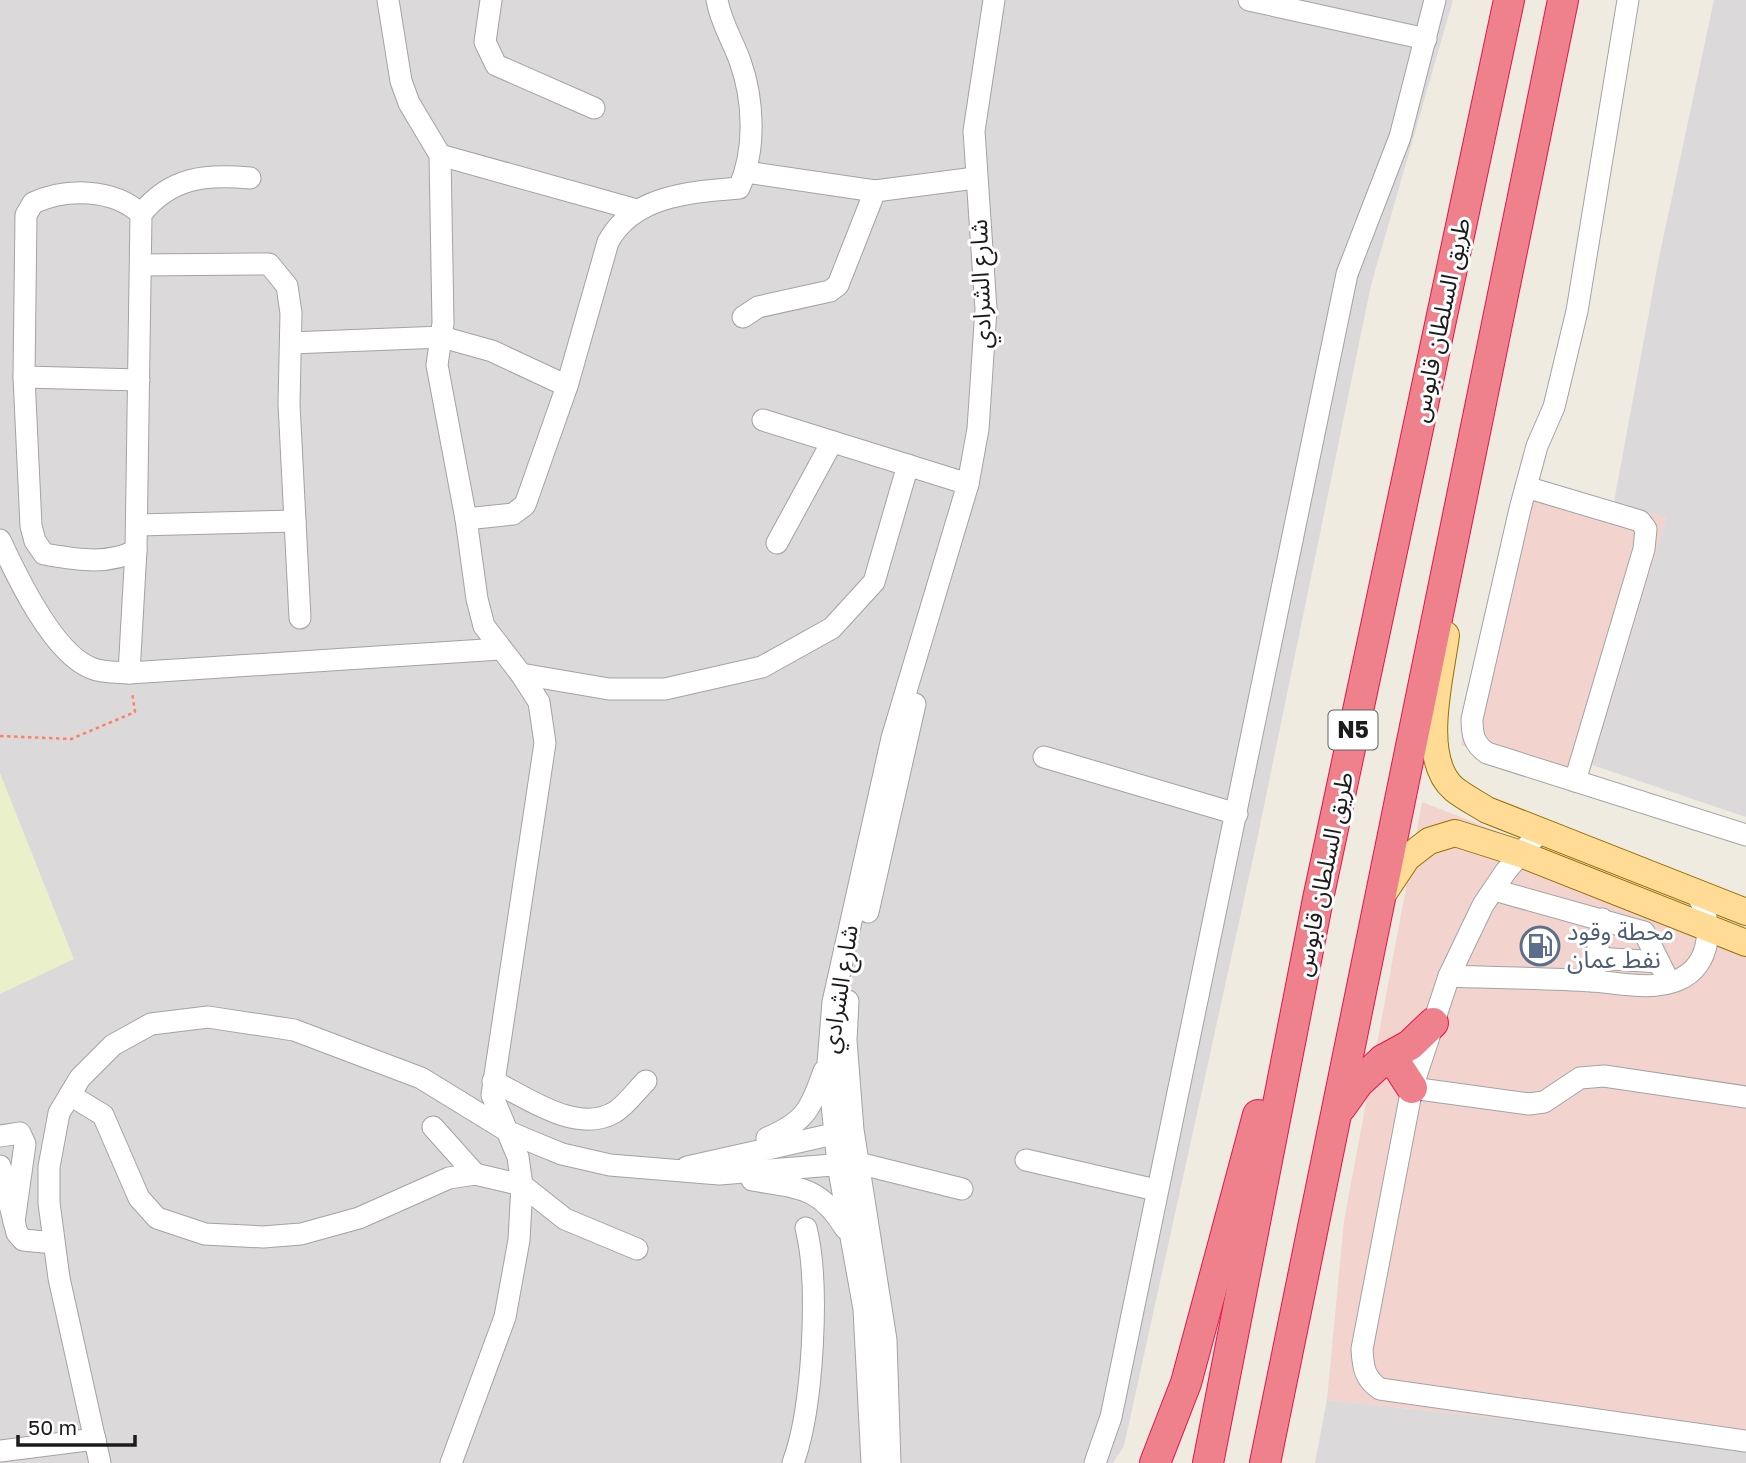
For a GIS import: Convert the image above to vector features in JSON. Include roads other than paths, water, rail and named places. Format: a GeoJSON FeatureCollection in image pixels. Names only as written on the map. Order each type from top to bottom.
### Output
{"type":"FeatureCollection","features":[{"type":"Feature","properties":{"kind":"highway","name":"طريق السلطان قابوس"},"geometry":{"type":"LineString","coordinates":[[1209,1463],[1318,899],[1509,0]]}},
{"type":"Feature","properties":{"kind":"highway","name":"N5"},"geometry":{"type":"LineString","coordinates":[[1265,1463],[1563,0]]}},
{"type":"Feature","properties":{"kind":"highway"},"geometry":{"type":"LineString","coordinates":[[1155,1463],[1186,1383],[1318,899]]}},
{"type":"Feature","properties":{"kind":"highway"},"geometry":{"type":"LineString","coordinates":[[1336,1113],[1358,1083],[1383,1060],[1410,1045],[1433,1023]]}},
{"type":"Feature","properties":{"kind":"highway"},"geometry":{"type":"LineString","coordinates":[[1383,1060],[1397,1065],[1412,1088]]}},
{"type":"Feature","properties":{"kind":"main road"},"geometry":{"type":"LineString","coordinates":[[1470,453],[1433,745],[1440,769],[1453,788],[1487,810],[1746,912]]}},
{"type":"Feature","properties":{"kind":"main road"},"geometry":{"type":"LineString","coordinates":[[1380,899],[1407,858],[1429,841],[1455,833],[1521,854],[1746,943]]}},
{"type":"Feature","properties":{"kind":"street"},"geometry":{"type":"LineString","coordinates":[[388,0],[401,81],[409,103],[440,155],[442,337],[437,365],[484,626],[539,702],[545,743],[492,1095],[509,1132],[523,1185],[519,1240],[505,1317],[451,1463]]}},
{"type":"Feature","properties":{"kind":"street"},"geometry":{"type":"LineString","coordinates":[[491,0],[485,42],[496,65],[594,107]]}},
{"type":"Feature","properties":{"kind":"street"},"geometry":{"type":"LineString","coordinates":[[466,519],[513,514],[526,505],[567,386],[608,242],[622,220],[637,210],[683,193],[738,188],[746,172],[751,124],[748,93],[740,60],[720,19],[717,0]]}},
{"type":"Feature","properties":{"kind":"street","name":"شارع الشرادي"},"geometry":{"type":"LineString","coordinates":[[890,1463],[886,1340],[828,1063],[833,1002],[892,738],[968,484],[978,429],[986,337],[974,131],[993,0]]}},
{"type":"Feature","properties":{"kind":"street"},"geometry":{"type":"LineString","coordinates":[[1249,0],[1426,39]]}},
{"type":"Feature","properties":{"kind":"street"},"geometry":{"type":"LineString","coordinates":[[1095,1463],[1111,1417],[1346,274],[1400,137],[1435,0]]}},
{"type":"Feature","properties":{"kind":"street"},"geometry":{"type":"LineString","coordinates":[[1628,0],[1577,312],[1554,407],[1537,446],[1526,487],[1477,694],[1472,732],[1477,746],[1487,753],[1746,835]]}},
{"type":"Feature","properties":{"kind":"street"},"geometry":{"type":"LineString","coordinates":[[440,155],[637,210]]}},
{"type":"Feature","properties":{"kind":"street"},"geometry":{"type":"LineString","coordinates":[[746,172],[875,191],[975,178]]}},
{"type":"Feature","properties":{"kind":"street"},"geometry":{"type":"LineString","coordinates":[[129,673],[138,525],[141,214],[153,199],[190,178],[215,175],[250,178]]}},
{"type":"Feature","properties":{"kind":"street"},"geometry":{"type":"LineString","coordinates":[[743,317],[758,307],[830,291],[838,285],[875,191]]}},
{"type":"Feature","properties":{"kind":"street"},"geometry":{"type":"LineString","coordinates":[[136,550],[121,558],[78,559],[44,554],[35,541],[31,526],[24,377],[26,215],[33,203],[67,192],[116,197],[128,202],[141,214]]}},
{"type":"Feature","properties":{"kind":"street"},"geometry":{"type":"LineString","coordinates":[[141,265],[270,264],[287,286],[291,313],[289,404],[300,618]]}},
{"type":"Feature","properties":{"kind":"street"},"geometry":{"type":"LineString","coordinates":[[290,343],[442,337],[492,351],[567,386]]}},
{"type":"Feature","properties":{"kind":"street"},"geometry":{"type":"LineString","coordinates":[[24,377],[139,380]]}},
{"type":"Feature","properties":{"kind":"street"},"geometry":{"type":"LineString","coordinates":[[762,420],[968,484]]}},
{"type":"Feature","properties":{"kind":"street"},"geometry":{"type":"LineString","coordinates":[[777,543],[832,442]]}},
{"type":"Feature","properties":{"kind":"street"},"geometry":{"type":"LineString","coordinates":[[521,674],[609,689],[665,689],[762,667],[832,628],[874,582],[908,465]]}},
{"type":"Feature","properties":{"kind":"street"},"geometry":{"type":"LineString","coordinates":[[1526,487],[1640,521],[1646,529],[1644,550],[1574,780]]}},
{"type":"Feature","properties":{"kind":"street"},"geometry":{"type":"LineString","coordinates":[[138,525],[295,521]]}},
{"type":"Feature","properties":{"kind":"street"},"geometry":{"type":"LineString","coordinates":[[0,540],[51,633],[68,655],[93,669],[129,673],[500,649]]}},
{"type":"Feature","properties":{"kind":"street","name":"شارع الشرادي"},"geometry":{"type":"LineString","coordinates":[[843,1132],[847,1007],[930,641],[943,565]]}},
{"type":"Feature","properties":{"kind":"street"},"geometry":{"type":"LineString","coordinates":[[1044,757],[1237,814]]}},
{"type":"Feature","properties":{"kind":"street"},"geometry":{"type":"LineString","coordinates":[[1541,830],[1494,890],[1473,922],[1449,976],[1433,1023],[1412,1088],[1362,1349],[1363,1368],[1370,1382],[1380,1389],[1746,1441]]}},
{"type":"Feature","properties":{"kind":"street"},"geometry":{"type":"LineString","coordinates":[[1494,890],[1644,932],[1669,982]]}},
{"type":"Feature","properties":{"kind":"street"},"geometry":{"type":"LineString","coordinates":[[1449,976],[1593,981],[1626,985],[1679,980],[1698,965],[1707,946],[1709,928],[1705,909],[1696,893]]}},
{"type":"Feature","properties":{"kind":"street"},"geometry":{"type":"LineString","coordinates":[[1593,981],[1602,919]]}},
{"type":"Feature","properties":{"kind":"street"},"geometry":{"type":"LineString","coordinates":[[1597,958],[1659,962]]}},
{"type":"Feature","properties":{"kind":"street"},"geometry":{"type":"LineString","coordinates":[[100,1463],[54,1242],[48,1203],[49,1167],[59,1114],[80,1078],[123,1040],[151,1024],[208,1017],[294,1030],[408,1074],[509,1132],[562,1154],[594,1162],[678,1169],[848,1164],[962,1189]]}},
{"type":"Feature","properties":{"kind":"street"},"geometry":{"type":"LineString","coordinates":[[719,1166],[792,1128],[812,1105],[828,1063]]}},
{"type":"Feature","properties":{"kind":"street"},"geometry":{"type":"LineString","coordinates":[[1412,1088],[1529,1104],[1544,1102],[1580,1078],[1604,1076],[1746,1097]]}},
{"type":"Feature","properties":{"kind":"street"},"geometry":{"type":"LineString","coordinates":[[493,1081],[564,1116],[593,1119],[615,1112],[646,1081]]}},
{"type":"Feature","properties":{"kind":"street"},"geometry":{"type":"LineString","coordinates":[[70,1095],[103,1115],[139,1198],[157,1218],[205,1234],[263,1237],[301,1234],[359,1219],[449,1178],[475,1174],[523,1185],[565,1219],[638,1250]]}},
{"type":"Feature","properties":{"kind":"street"},"geometry":{"type":"LineString","coordinates":[[433,1127],[475,1174]]}},
{"type":"Feature","properties":{"kind":"street"},"geometry":{"type":"LineString","coordinates":[[719,1166],[843,1132]]}},
{"type":"Feature","properties":{"kind":"street"},"geometry":{"type":"LineString","coordinates":[[0,1136],[20,1133],[25,1144],[14,1222]]}},
{"type":"Feature","properties":{"kind":"street"},"geometry":{"type":"LineString","coordinates":[[1026,1160],[1156,1190]]}},
{"type":"Feature","properties":{"kind":"street","name":"شارع الشرادي"},"geometry":{"type":"LineString","coordinates":[[848,1164],[848,1232],[864,1309],[872,1463]]}},
{"type":"Feature","properties":{"kind":"street"},"geometry":{"type":"LineString","coordinates":[[0,1166],[17,1233],[23,1240],[54,1242]]}},
{"type":"Feature","properties":{"kind":"street"},"geometry":{"type":"LineString","coordinates":[[719,1166],[810,1190],[830,1205],[848,1232]]}},
{"type":"Feature","properties":{"kind":"street"},"geometry":{"type":"LineString","coordinates":[[793,1463],[802,1438],[814,1301],[813,1258],[806,1228]]}},
{"type":"Feature","properties":{"kind":"street"},"geometry":{"type":"LineString","coordinates":[[0,1451],[95,1438]]}},
{"type":"Feature","properties":{"kind":"place","name":"محطة وقود نفط عمان"},"geometry":{"type":"Point","coordinates":[1540,946]}}]}
